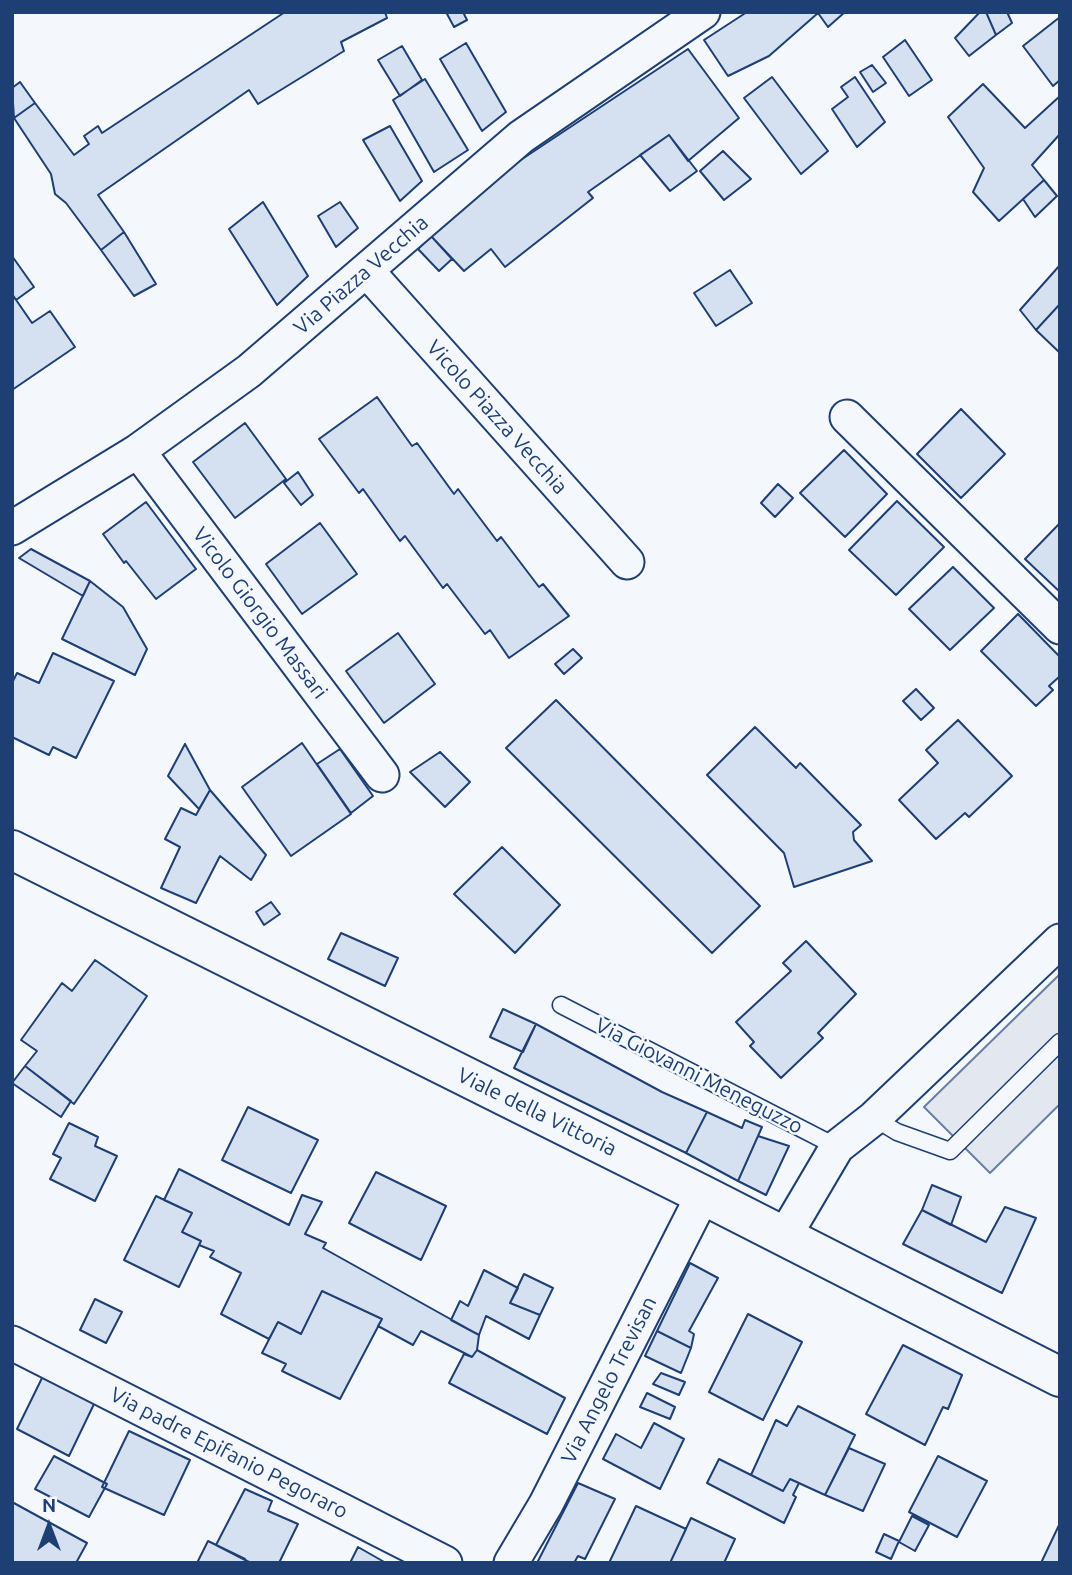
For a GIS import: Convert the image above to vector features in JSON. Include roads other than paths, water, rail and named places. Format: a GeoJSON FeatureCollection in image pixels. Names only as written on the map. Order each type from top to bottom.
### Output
{"type":"FeatureCollection","features":[{"type":"Feature","properties":{"kind":"main road","name":"Viale della Vittoria"},"geometry":{"type":"LineString","coordinates":[[12,850],[703,1195],[1060,1377]]}},
{"type":"Feature","properties":{"kind":"street","name":"Via Piazza Vecchia"},"geometry":{"type":"LineString","coordinates":[[12,528],[138,451],[249,371],[521,137],[703,12]]}},
{"type":"Feature","properties":{"kind":"street","name":"Vicolo Piazza Vecchia"},"geometry":{"type":"LineString","coordinates":[[367,271],[628,562]]}},
{"type":"Feature","properties":{"kind":"street"},"geometry":{"type":"LineString","coordinates":[[847,417],[1060,627]]}},
{"type":"Feature","properties":{"kind":"street","name":"Vicolo Giorgio Massari"},"geometry":{"type":"LineString","coordinates":[[138,451],[382,775]]}},
{"type":"Feature","properties":{"kind":"street"},"geometry":{"type":"LineString","coordinates":[[784,1237],[837,1147],[874,1118],[1060,942]]}},
{"type":"Feature","properties":{"kind":"street","name":"Via Angelo Trevisan"},"geometry":{"type":"LineString","coordinates":[[511,1563],[546,1504],[703,1195]]}},
{"type":"Feature","properties":{"kind":"street","name":"Via padre Epifanio Pegoraro"},"geometry":{"type":"LineString","coordinates":[[12,1343],[445,1563]]}},
{"type":"Feature","properties":{"kind":"lane","name":"Via Giovanni Meneguzzo"},"geometry":{"type":"LineString","coordinates":[[561,1005],[837,1147]]}},
{"type":"Feature","properties":{"kind":"lane"},"geometry":{"type":"LineString","coordinates":[[874,1118],[897,1132],[950,1151],[1060,1042]]}}]}
